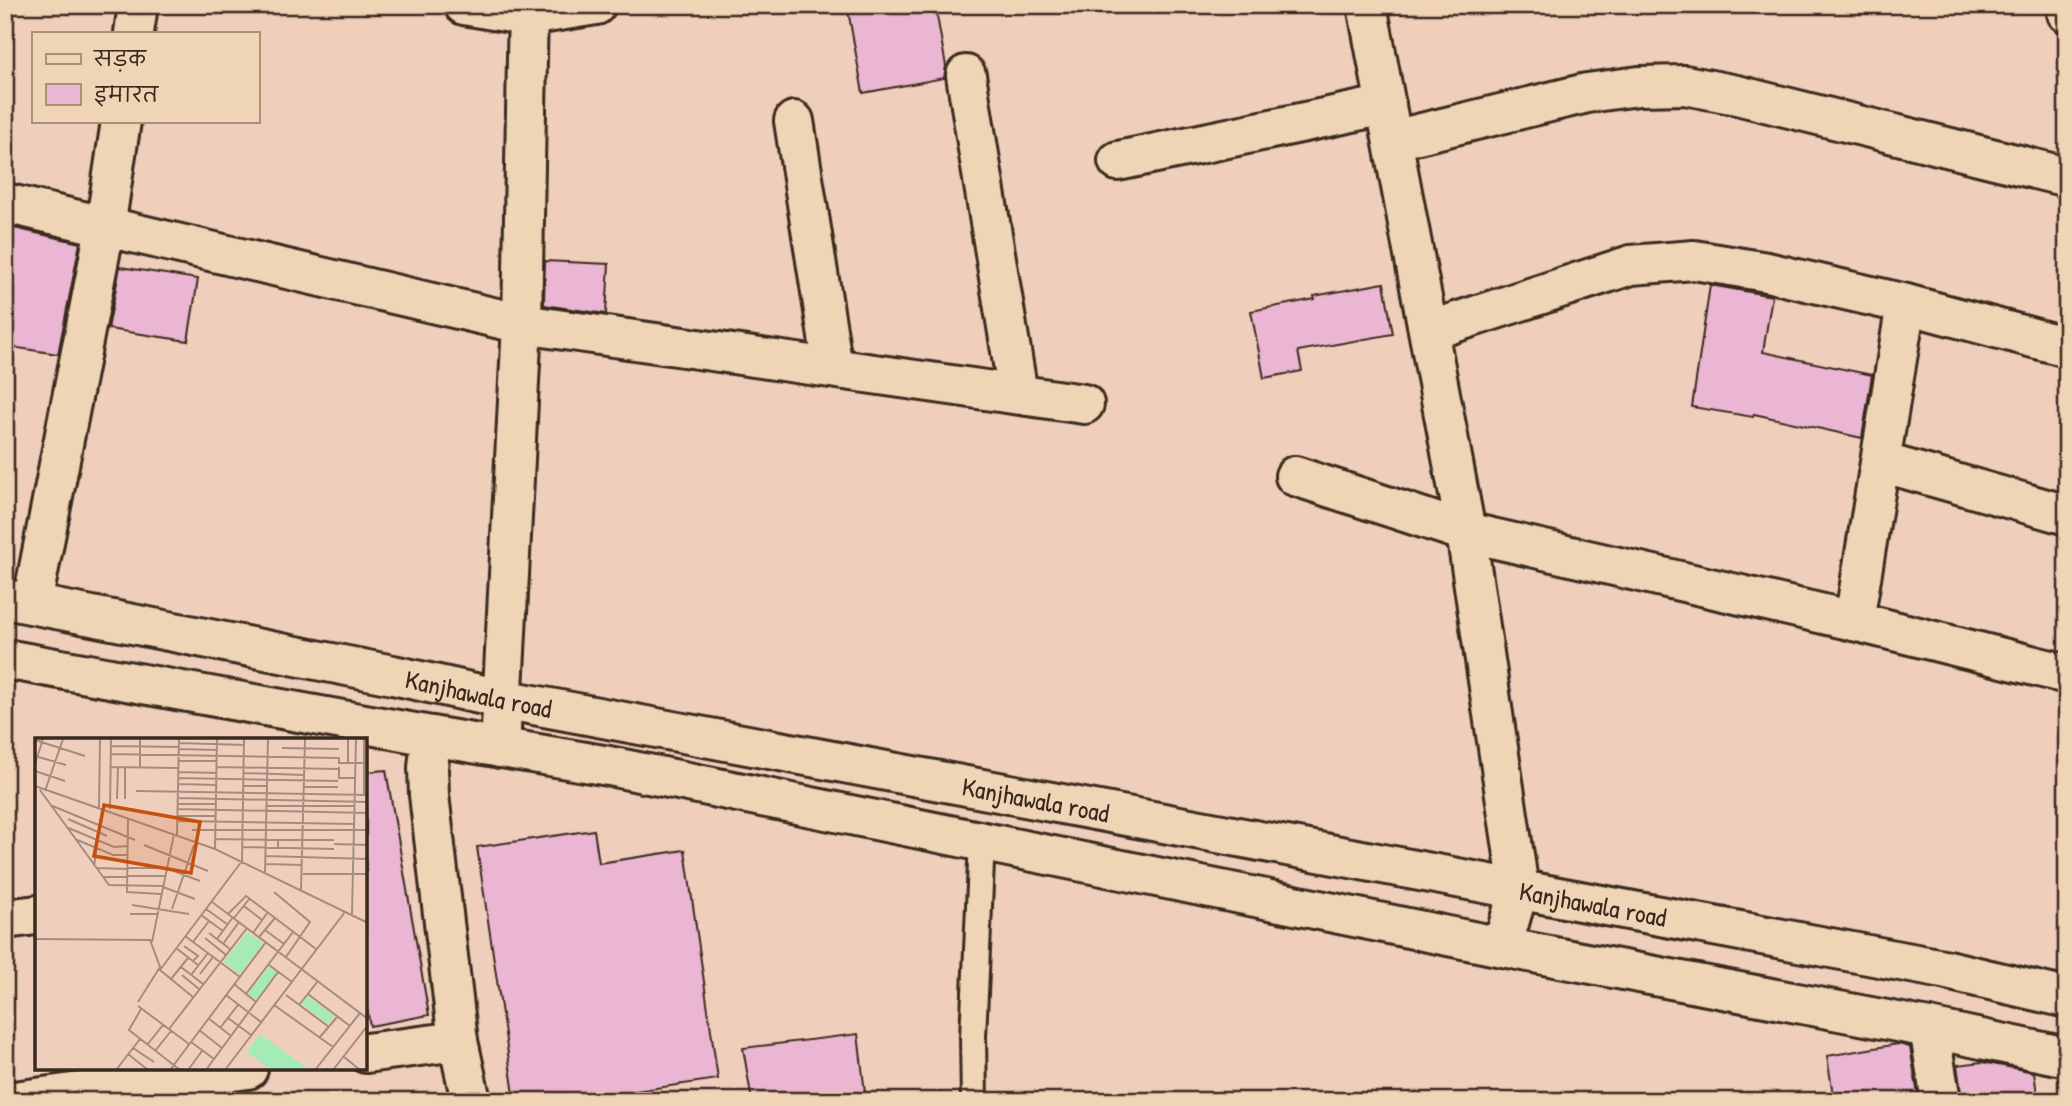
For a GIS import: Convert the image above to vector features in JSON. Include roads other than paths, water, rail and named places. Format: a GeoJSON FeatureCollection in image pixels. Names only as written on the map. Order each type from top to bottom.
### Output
{"type":"FeatureCollection","features":[{"type":"Feature","properties":{"kind":"street"},"geometry":{"type":"LineString","coordinates":[[134,32],[138,5]]}},
{"type":"Feature","properties":{"kind":"street"},"geometry":{"type":"LineString","coordinates":[[464,5],[528,11],[596,5]]}},
{"type":"Feature","properties":{"kind":"street"},"geometry":{"type":"LineString","coordinates":[[1367,5],[1466,532],[1518,890],[1502,947]]}},
{"type":"Feature","properties":{"kind":"street"},"geometry":{"type":"LineString","coordinates":[[2066,5],[2067,13]]}},
{"type":"Feature","properties":{"kind":"street"},"geometry":{"type":"LineString","coordinates":[[499,748],[522,324],[528,11]]}},
{"type":"Feature","properties":{"kind":"street"},"geometry":{"type":"LineString","coordinates":[[965,75],[1018,394]]}},
{"type":"Feature","properties":{"kind":"street"},"geometry":{"type":"LineString","coordinates":[[1118,161],[1639,86],[1685,85],[1737,95],[2067,177]]}},
{"type":"Feature","properties":{"kind":"street"},"geometry":{"type":"LineString","coordinates":[[794,121],[833,368]]}},
{"type":"Feature","properties":{"kind":"street"},"geometry":{"type":"LineString","coordinates":[[19,601],[105,228],[121,122]]}},
{"type":"Feature","properties":{"kind":"street"},"geometry":{"type":"LineString","coordinates":[[5,203],[522,324],[1084,404]]}},
{"type":"Feature","properties":{"kind":"street"},"geometry":{"type":"LineString","coordinates":[[1429,331],[1631,265],[1694,260],[1767,272],[1906,304],[2067,347]]}},
{"type":"Feature","properties":{"kind":"street"},"geometry":{"type":"LineString","coordinates":[[1854,621],[1906,304]]}},
{"type":"Feature","properties":{"kind":"street"},"geometry":{"type":"LineString","coordinates":[[1881,462],[2067,514]]}},
{"type":"Feature","properties":{"kind":"street"},"geometry":{"type":"LineString","coordinates":[[1295,476],[1466,532],[1854,621],[2067,674]]}},
{"type":"Feature","properties":{"kind":"street","name":"Kanjhawala road"},"geometry":{"type":"LineString","coordinates":[[19,601],[502,699],[1943,969],[2067,998]]}},
{"type":"Feature","properties":{"kind":"street","name":"Kanjhawala road"},"geometry":{"type":"LineString","coordinates":[[5,659],[609,766],[1502,947],[2067,1057]]}},
{"type":"Feature","properties":{"kind":"street"},"geometry":{"type":"LineString","coordinates":[[430,736],[429,795],[458,1041],[471,1101]]}},
{"type":"Feature","properties":{"kind":"street"},"geometry":{"type":"LineString","coordinates":[[5,919],[35,915]]}},
{"type":"Feature","properties":{"kind":"street"},"geometry":{"type":"LineString","coordinates":[[1929,1028],[1941,1101]]}},
{"type":"Feature","properties":{"kind":"street"},"geometry":{"type":"LineString","coordinates":[[368,1053],[458,1041]]}},
{"type":"Feature","properties":{"kind":"street"},"geometry":{"type":"LineString","coordinates":[[14,1101],[233,1071]]}},
{"type":"Feature","properties":{"kind":"lane"},"geometry":{"type":"LineString","coordinates":[[974,1101],[973,1037],[982,841]]}}]}
